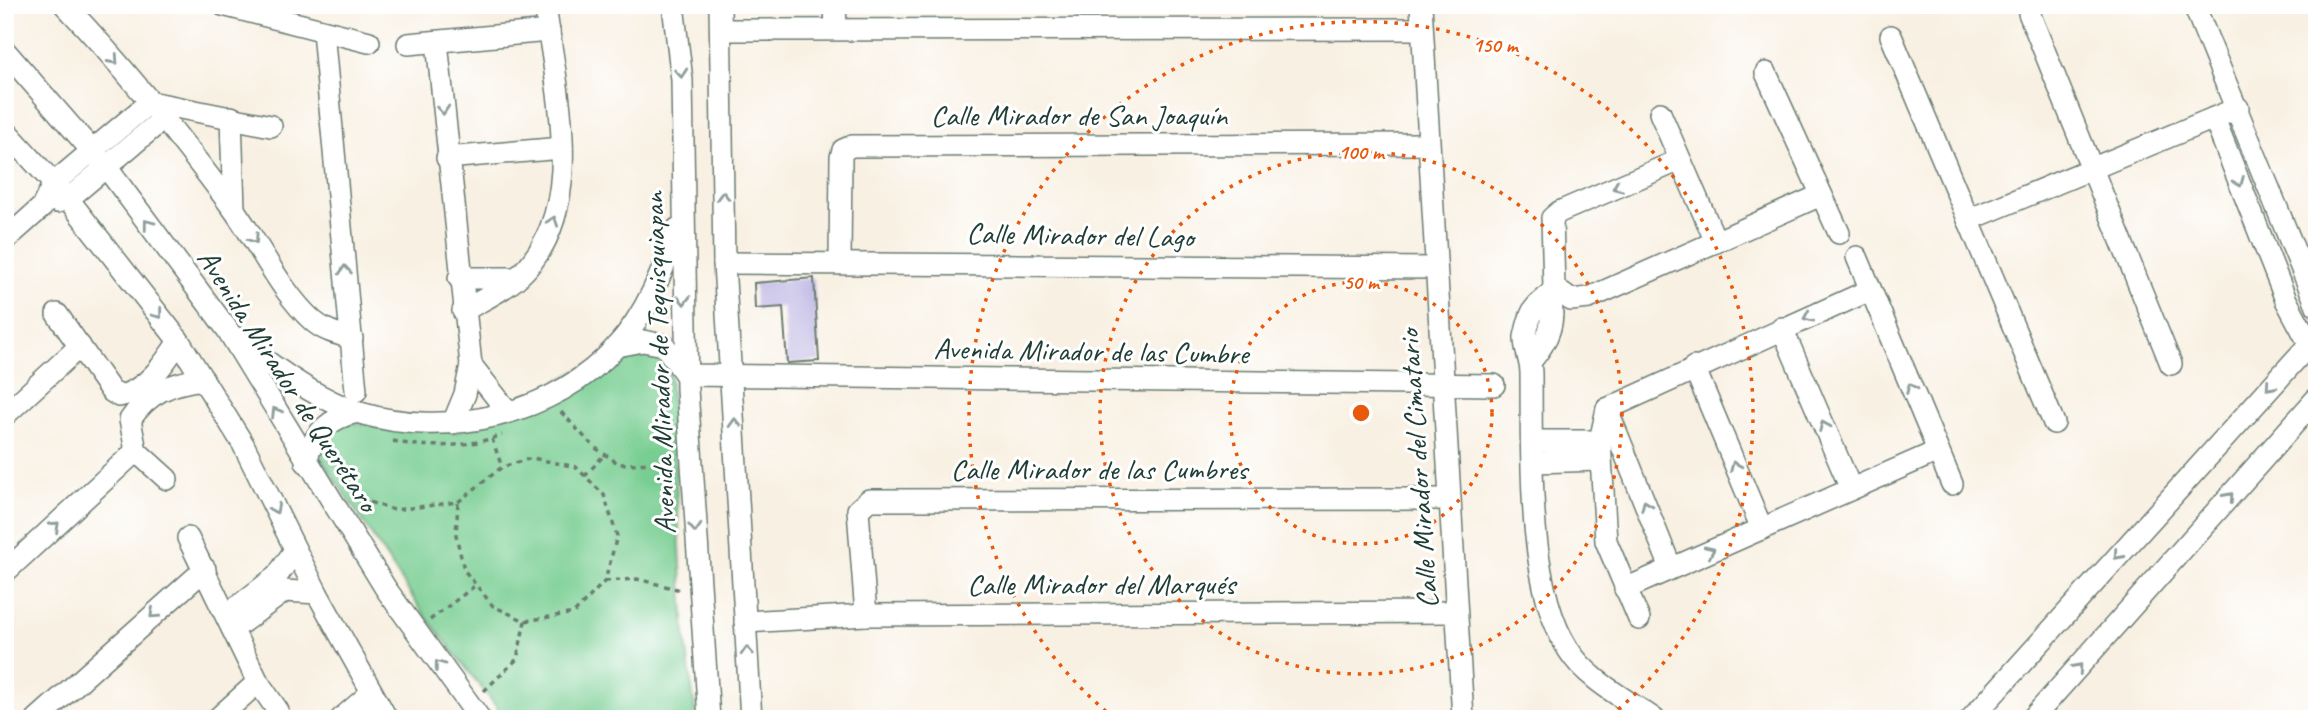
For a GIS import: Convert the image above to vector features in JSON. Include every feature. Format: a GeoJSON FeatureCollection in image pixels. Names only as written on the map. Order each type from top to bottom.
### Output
{"type":"FeatureCollection","features":[{"type":"Feature","properties":{"kind":"street"},"geometry":{"type":"LineString","coordinates":[[223,5],[369,42]]}},
{"type":"Feature","properties":{"kind":"street","name":"Avenida Mirador de Tequisquiapan"},"geometry":{"type":"LineString","coordinates":[[673,5],[682,80],[686,375],[709,719]]}},
{"type":"Feature","properties":{"kind":"street"},"geometry":{"type":"LineString","coordinates":[[720,5],[724,263],[733,376],[751,719]]}},
{"type":"Feature","properties":{"kind":"street"},"geometry":{"type":"LineString","coordinates":[[835,5],[836,28]]}},
{"type":"Feature","properties":{"kind":"street","name":"Calle Mirador del Cimatario"},"geometry":{"type":"LineString","coordinates":[[1421,5],[1427,144],[1463,719]]}},
{"type":"Feature","properties":{"kind":"street"},"geometry":{"type":"LineString","coordinates":[[2194,5],[2317,306]]}},
{"type":"Feature","properties":{"kind":"street"},"geometry":{"type":"LineString","coordinates":[[68,6],[150,102],[234,209],[298,304],[313,321],[330,332],[352,338]]}},
{"type":"Feature","properties":{"kind":"street"},"geometry":{"type":"LineString","coordinates":[[2029,13],[2171,364]]}},
{"type":"Feature","properties":{"kind":"street"},"geometry":{"type":"LineString","coordinates":[[408,44],[437,42],[547,22],[562,148],[561,190],[555,219],[540,249],[517,278],[463,311]]}},
{"type":"Feature","properties":{"kind":"street"},"geometry":{"type":"LineString","coordinates":[[721,30],[1422,29]]}},
{"type":"Feature","properties":{"kind":"street"},"geometry":{"type":"LineString","coordinates":[[323,31],[357,401]]}},
{"type":"Feature","properties":{"kind":"street"},"geometry":{"type":"LineString","coordinates":[[1891,36],[2054,423]]}},
{"type":"Feature","properties":{"kind":"street"},"geometry":{"type":"LineString","coordinates":[[437,42],[463,311],[471,365],[465,394],[453,423]]}},
{"type":"Feature","properties":{"kind":"street","name":"Avenida Mirador de Querétaro"},"geometry":{"type":"LineString","coordinates":[[5,51],[107,168],[227,329],[306,463],[386,589],[480,719]]}},
{"type":"Feature","properties":{"kind":"street"},"geometry":{"type":"LineString","coordinates":[[1766,73],[1839,233]]}},
{"type":"Feature","properties":{"kind":"street"},"geometry":{"type":"LineString","coordinates":[[150,102],[271,126]]}},
{"type":"Feature","properties":{"kind":"street"},"geometry":{"type":"LineString","coordinates":[[5,240],[61,191],[92,150],[150,102]]}},
{"type":"Feature","properties":{"kind":"street"},"geometry":{"type":"LineString","coordinates":[[1968,220],[2238,108]]}},
{"type":"Feature","properties":{"kind":"street"},"geometry":{"type":"LineString","coordinates":[[1660,113],[1716,242]]}},
{"type":"Feature","properties":{"kind":"street"},"geometry":{"type":"LineString","coordinates":[[231,117],[234,209]]}},
{"type":"Feature","properties":{"kind":"street"},"geometry":{"type":"LineString","coordinates":[[1971,719],[2313,339],[2282,288],[2214,118]]}},
{"type":"Feature","properties":{"kind":"street"},"geometry":{"type":"LineString","coordinates":[[61,191],[107,168],[163,119]]}},
{"type":"Feature","properties":{"kind":"street"},"geometry":{"type":"LineString","coordinates":[[5,130],[61,191],[179,341],[243,444],[317,593],[387,719]]}},
{"type":"Feature","properties":{"kind":"street","name":"Calle Mirador de San Joaquín"},"geometry":{"type":"LineString","coordinates":[[840,261],[841,157],[843,150],[852,146],[1427,144]]}},
{"type":"Feature","properties":{"kind":"street"},"geometry":{"type":"LineString","coordinates":[[447,158],[562,148]]}},
{"type":"Feature","properties":{"kind":"street"},"geometry":{"type":"LineString","coordinates":[[1654,719],[1578,664],[1554,624],[1540,575],[1531,361],[1545,344],[1554,315],[1552,218],[1559,212],[1680,160]]}},
{"type":"Feature","properties":{"kind":"street"},"geometry":{"type":"LineString","coordinates":[[1552,292],[1578,302],[1821,195]]}},
{"type":"Feature","properties":{"kind":"street"},"geometry":{"type":"LineString","coordinates":[[227,329],[302,384],[357,401],[400,421],[453,423],[508,412],[567,386],[617,346],[656,283],[682,213]]}},
{"type":"Feature","properties":{"kind":"street"},"geometry":{"type":"LineString","coordinates":[[1857,257],[1952,484]]}},
{"type":"Feature","properties":{"kind":"street","name":"Calle Mirador del Lago"},"geometry":{"type":"LineString","coordinates":[[724,263],[840,261],[1435,268]]}},
{"type":"Feature","properties":{"kind":"street"},"geometry":{"type":"LineString","coordinates":[[2282,288],[2304,277]]}},
{"type":"Feature","properties":{"kind":"street"},"geometry":{"type":"LineString","coordinates":[[460,278],[517,278]]}},
{"type":"Feature","properties":{"kind":"street"},"geometry":{"type":"LineString","coordinates":[[1607,409],[1870,290]]}},
{"type":"Feature","properties":{"kind":"street"},"geometry":{"type":"LineString","coordinates":[[57,314],[111,391],[118,396],[166,376],[203,379]]}},
{"type":"Feature","properties":{"kind":"street"},"geometry":{"type":"LineString","coordinates":[[1782,328],[1851,489]]}},
{"type":"Feature","properties":{"kind":"street"},"geometry":{"type":"LineString","coordinates":[[167,479],[136,451],[130,420],[166,376],[179,341]]}},
{"type":"Feature","properties":{"kind":"street"},"geometry":{"type":"LineString","coordinates":[[617,346],[643,341],[664,345],[686,375]]}},
{"type":"Feature","properties":{"kind":"street"},"geometry":{"type":"LineString","coordinates":[[5,415],[80,346]]}},
{"type":"Feature","properties":{"kind":"street"},"geometry":{"type":"LineString","coordinates":[[471,365],[508,412]]}},
{"type":"Feature","properties":{"kind":"street"},"geometry":{"type":"LineString","coordinates":[[1694,368],[1762,529]]}},
{"type":"Feature","properties":{"kind":"street","name":"Avenida Mirador de las Cumbre"},"geometry":{"type":"LineString","coordinates":[[686,375],[1494,386]]}},
{"type":"Feature","properties":{"kind":"street"},"geometry":{"type":"LineString","coordinates":[[2032,719],[2317,398]]}},
{"type":"Feature","properties":{"kind":"street"},"geometry":{"type":"LineString","coordinates":[[306,463],[310,447],[323,428],[357,401]]}},
{"type":"Feature","properties":{"kind":"street"},"geometry":{"type":"LineString","coordinates":[[1607,409],[1600,450],[1606,541],[1639,619]]}},
{"type":"Feature","properties":{"kind":"street"},"geometry":{"type":"LineString","coordinates":[[1607,409],[1671,568]]}},
{"type":"Feature","properties":{"kind":"street"},"geometry":{"type":"LineString","coordinates":[[1533,452],[1600,450]]}},
{"type":"Feature","properties":{"kind":"street"},"geometry":{"type":"LineString","coordinates":[[5,572],[136,451]]}},
{"type":"Feature","properties":{"kind":"street"},"geometry":{"type":"LineString","coordinates":[[1625,589],[1938,451]]}},
{"type":"Feature","properties":{"kind":"street","name":"Calle Mirador de las Cumbres"},"geometry":{"type":"LineString","coordinates":[[866,615],[858,510],[869,500],[1449,499]]}},
{"type":"Feature","properties":{"kind":"street"},"geometry":{"type":"LineString","coordinates":[[188,538],[258,682],[278,711]]}},
{"type":"Feature","properties":{"kind":"street"},"geometry":{"type":"LineString","coordinates":[[230,622],[281,583],[295,550]]}},
{"type":"Feature","properties":{"kind":"street"},"geometry":{"type":"LineString","coordinates":[[37,719],[205,569]]}},
{"type":"Feature","properties":{"kind":"street"},"geometry":{"type":"LineString","coordinates":[[281,583],[317,593]]}},
{"type":"Feature","properties":{"kind":"street","name":"Calle Mirador del Marqués"},"geometry":{"type":"LineString","coordinates":[[745,622],[866,615],[1456,612]]}},
{"type":"Feature","properties":{"kind":"street"},"geometry":{"type":"LineString","coordinates":[[217,719],[258,682]]}},
{"type":"Feature","properties":{"kind":"street"},"geometry":{"type":"LineString","coordinates":[[341,719],[371,693]]}},
{"type":"Feature","properties":{"kind":"path"},"geometry":{"type":"LineString","coordinates":[[550,417],[570,404]]}},
{"type":"Feature","properties":{"kind":"path"},"geometry":{"type":"LineString","coordinates":[[561,412],[618,464],[672,463]]}},
{"type":"Feature","properties":{"kind":"path"},"geometry":{"type":"LineString","coordinates":[[386,440],[413,446],[492,439],[504,435]]}},
{"type":"Feature","properties":{"kind":"path"},"geometry":{"type":"LineString","coordinates":[[492,439],[502,467]]}},
{"type":"Feature","properties":{"kind":"path"},"geometry":{"type":"LineString","coordinates":[[671,452],[673,476]]}},
{"type":"Feature","properties":{"kind":"path"},"geometry":{"type":"LineString","coordinates":[[585,476],[605,454]]}},
{"type":"Feature","properties":{"kind":"path"},"geometry":{"type":"LineString","coordinates":[[343,493],[394,510],[458,502],[502,467],[532,458],[576,467],[604,495],[617,536],[605,581],[575,613],[525,621],[493,606],[464,570],[456,535],[458,502]]}},
{"type":"Feature","properties":{"kind":"path"},"geometry":{"type":"LineString","coordinates":[[680,578],[682,603]]}},
{"type":"Feature","properties":{"kind":"path"},"geometry":{"type":"LineString","coordinates":[[605,581],[637,579],[681,590]]}},
{"type":"Feature","properties":{"kind":"path"},"geometry":{"type":"LineString","coordinates":[[429,621],[476,585]]}},
{"type":"Feature","properties":{"kind":"path"},"geometry":{"type":"LineString","coordinates":[[481,694],[517,659],[525,621]]}},
{"type":"Feature","properties":{"kind":"green space"},"geometry":{"type":"Polygon","coordinates":[[[629,345],[669,356],[685,636],[696,719],[506,719],[423,613],[319,455],[322,435],[340,422],[457,432],[629,345]]]}},
{"type":"Feature","properties":{"kind":"building"},"geometry":{"type":"Polygon","coordinates":[[[814,278],[819,361],[787,363],[783,307],[755,309],[754,283],[814,278]]]}}]}
